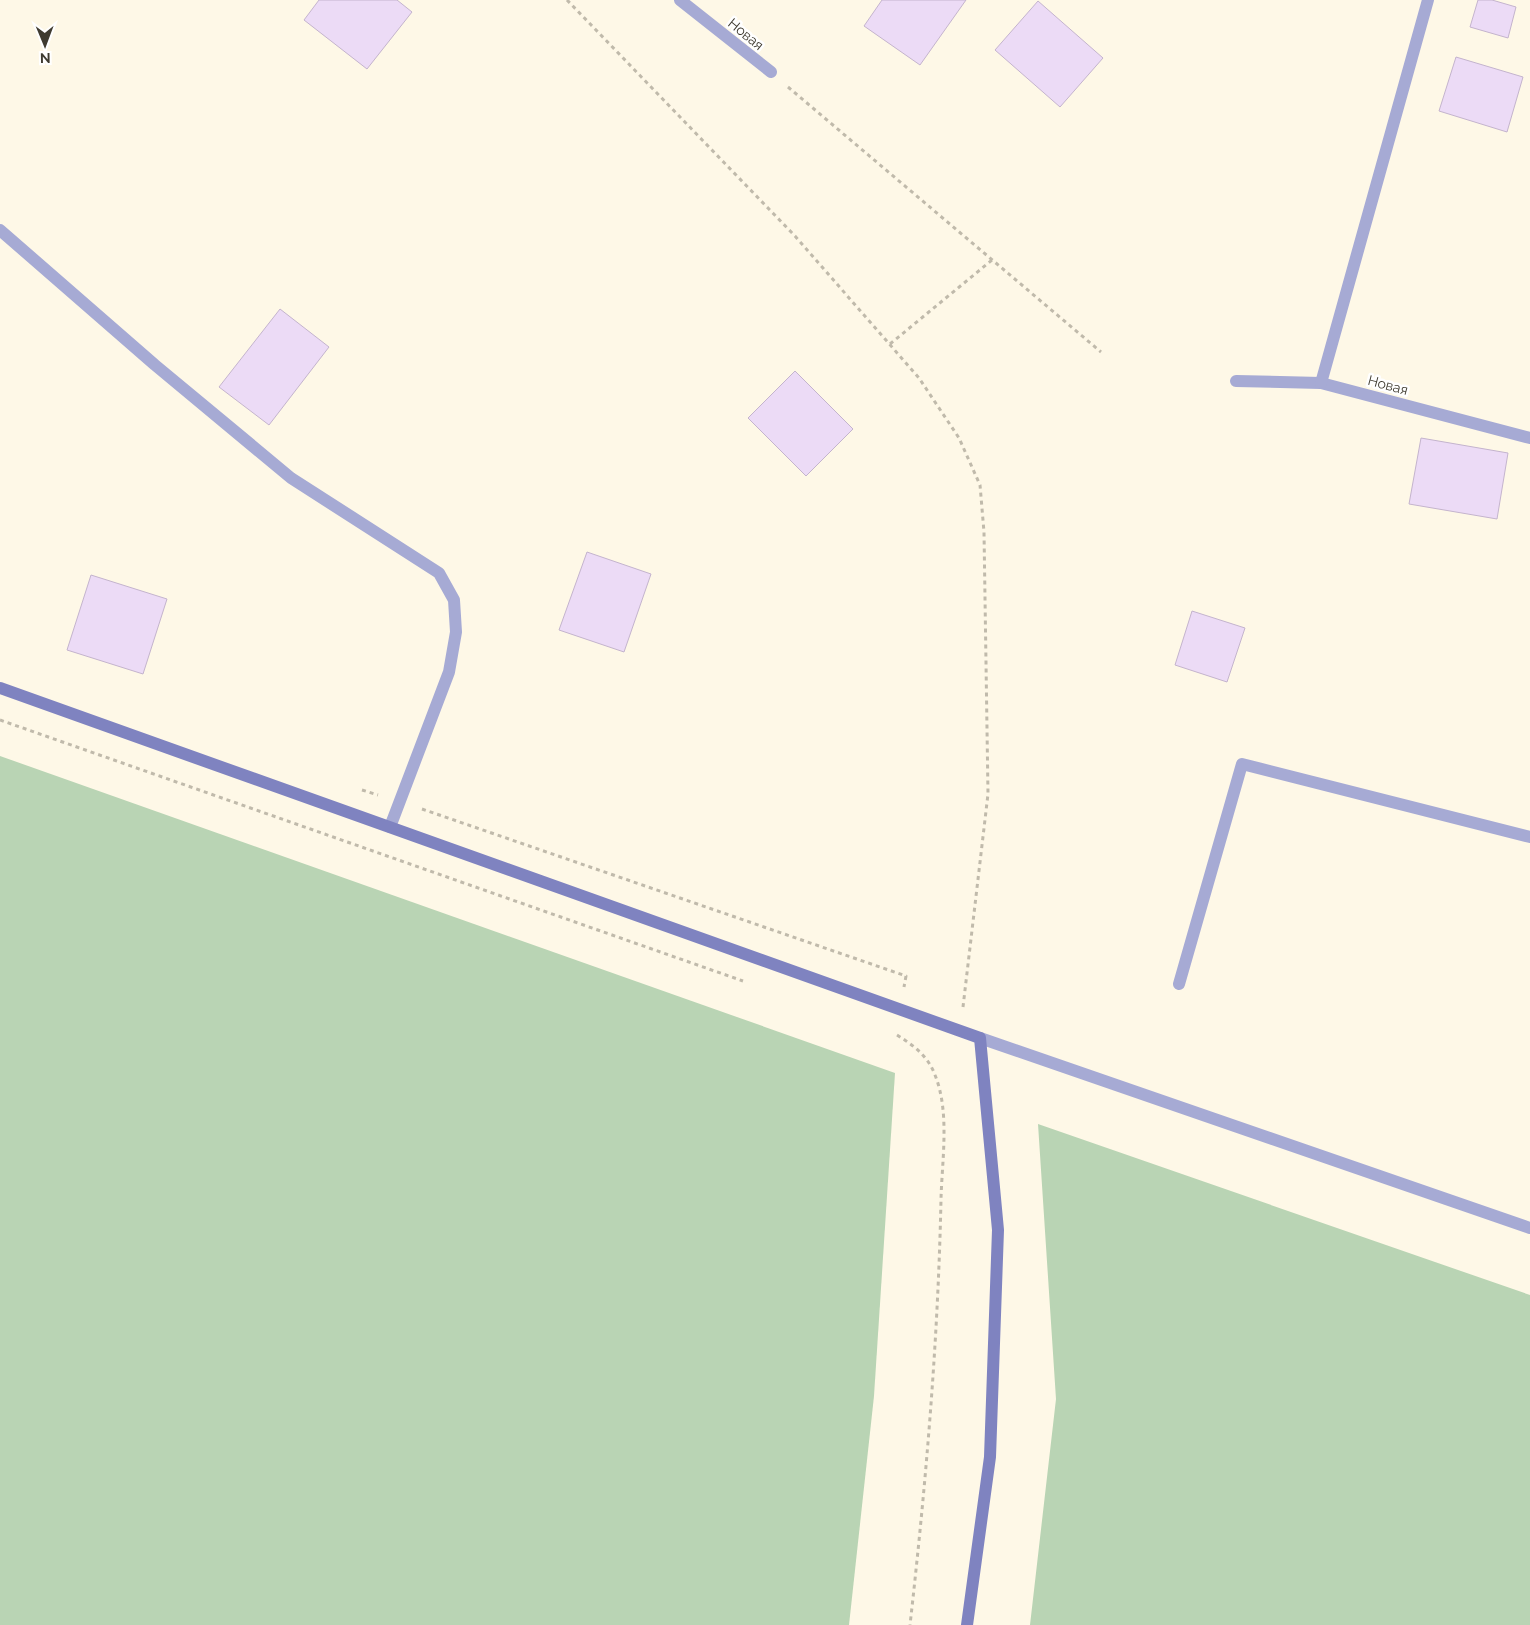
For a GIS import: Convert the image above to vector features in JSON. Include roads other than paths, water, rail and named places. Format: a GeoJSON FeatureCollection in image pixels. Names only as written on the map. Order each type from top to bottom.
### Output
{"type":"FeatureCollection","features":[{"type":"Feature","properties":{"kind":"street","name":"Новая"},"geometry":{"type":"LineString","coordinates":[[680,0],[770,72]]}},
{"type":"Feature","properties":{"kind":"street"},"geometry":{"type":"LineString","coordinates":[[1321,383],[1428,0]]}},
{"type":"Feature","properties":{"kind":"street"},"geometry":{"type":"LineString","coordinates":[[0,230],[155,365],[291,478],[439,573],[454,600],[456,632],[449,672],[390,827]]}},
{"type":"Feature","properties":{"kind":"street","name":"Новая"},"geometry":{"type":"LineString","coordinates":[[1236,381],[1321,383],[1530,438]]}},
{"type":"Feature","properties":{"kind":"street"},"geometry":{"type":"LineString","coordinates":[[0,688],[960,1031],[1530,1228]]}},
{"type":"Feature","properties":{"kind":"street"},"geometry":{"type":"LineString","coordinates":[[1179,984],[1242,764],[1530,837]]}},
{"type":"Feature","properties":{"kind":"street"},"geometry":{"type":"LineString","coordinates":[[967,1625],[990,1457],[998,1230],[980,1038]]}}]}
